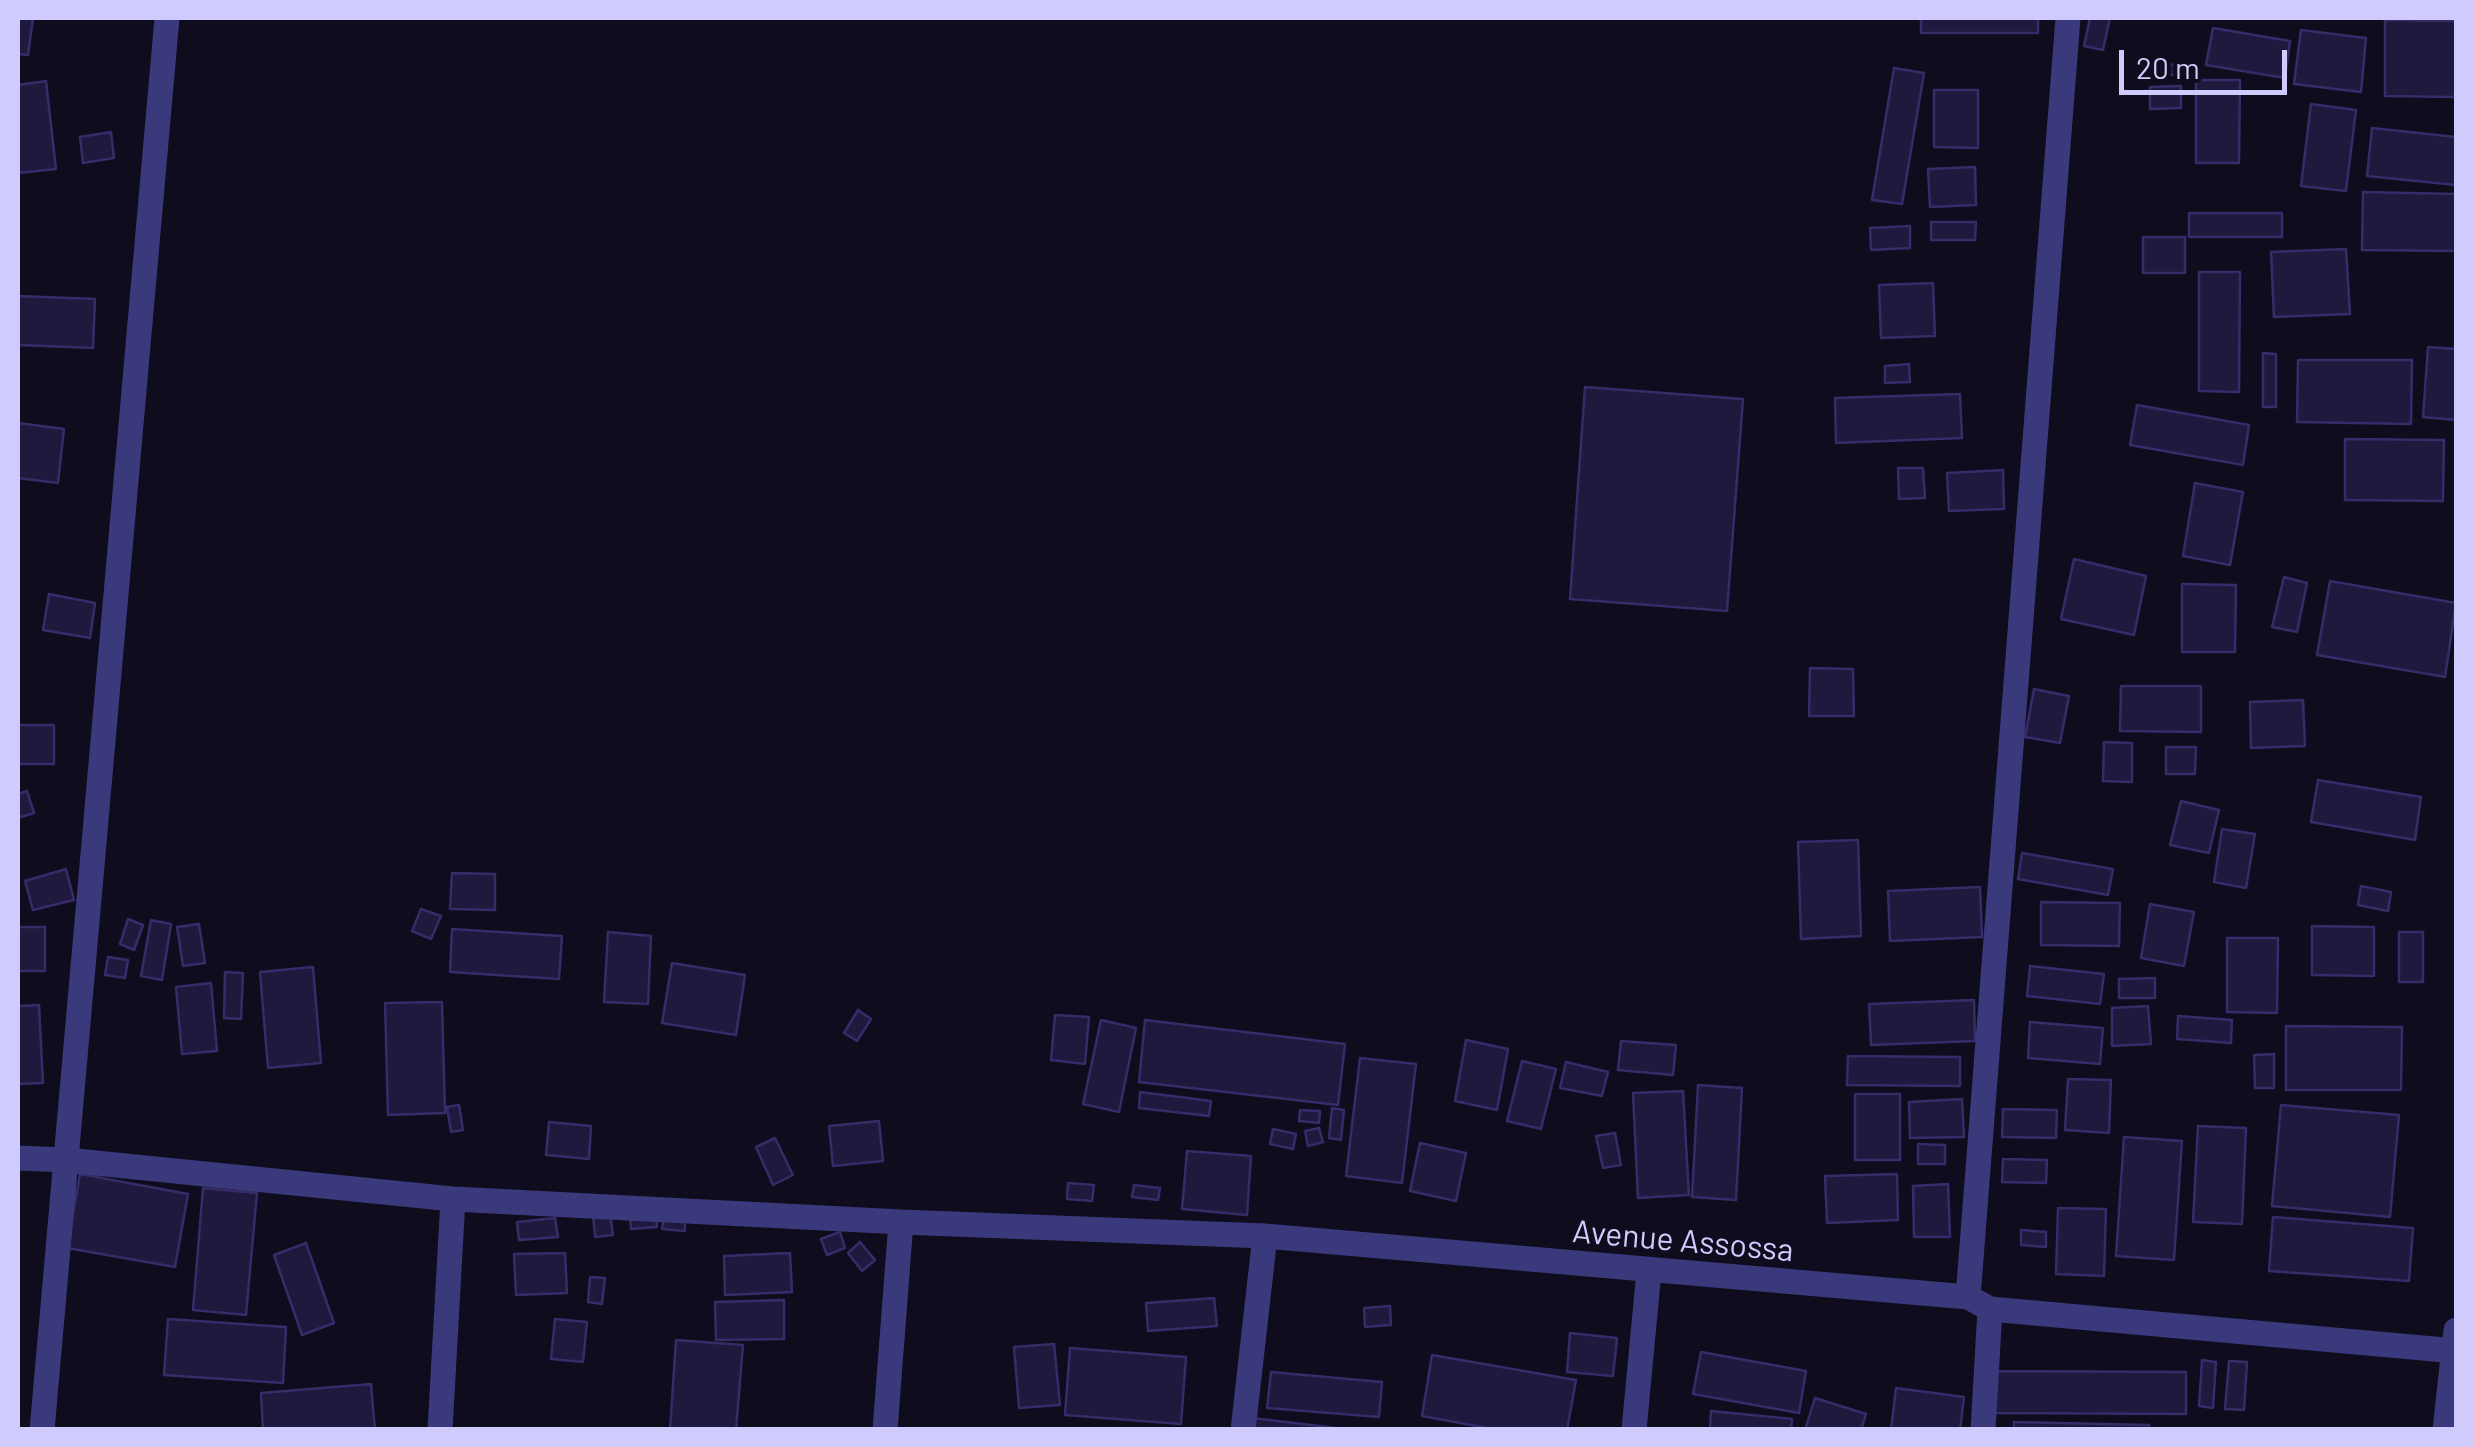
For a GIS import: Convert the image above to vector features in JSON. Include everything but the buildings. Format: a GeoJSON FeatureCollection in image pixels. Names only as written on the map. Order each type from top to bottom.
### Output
{"type":"FeatureCollection","features":[{"type":"Feature","properties":{"kind":"street"},"geometry":{"type":"LineString","coordinates":[[42,1430],[167,18]]}},
{"type":"Feature","properties":{"kind":"street"},"geometry":{"type":"LineString","coordinates":[[1983,1430],[1979,1303],[2068,18]]}},
{"type":"Feature","properties":{"kind":"street","name":"Avenue Assossa"},"geometry":{"type":"LineString","coordinates":[[18,1158],[453,1199],[1265,1236],[2456,1344]]}},
{"type":"Feature","properties":{"kind":"street"},"geometry":{"type":"LineString","coordinates":[[440,1430],[453,1199]]}},
{"type":"Feature","properties":{"kind":"street"},"geometry":{"type":"LineString","coordinates":[[884,1430],[901,1222]]}},
{"type":"Feature","properties":{"kind":"street"},"geometry":{"type":"LineString","coordinates":[[1243,1430],[1265,1236]]}},
{"type":"Feature","properties":{"kind":"street"},"geometry":{"type":"LineString","coordinates":[[1634,1430],[1649,1271]]}},
{"type":"Feature","properties":{"kind":"street"},"geometry":{"type":"LineString","coordinates":[[2445,1430],[2456,1344]]}}]}
